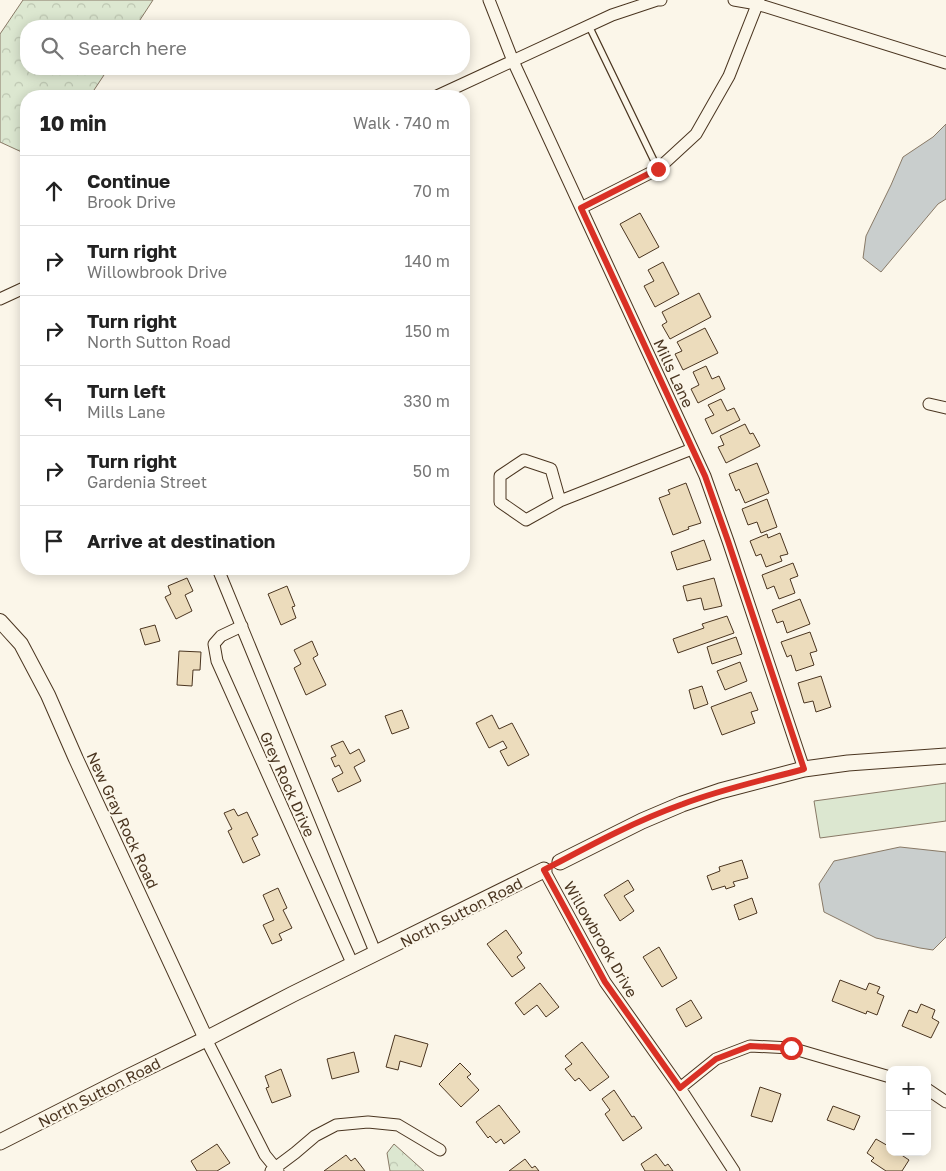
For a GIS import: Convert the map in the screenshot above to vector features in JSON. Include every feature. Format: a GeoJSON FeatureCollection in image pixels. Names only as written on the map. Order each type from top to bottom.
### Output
{"type":"FeatureCollection","features":[{"type":"Feature","properties":{"kind":"main road","name":"North Sutton Road"},"geometry":{"type":"LineString","coordinates":[[560,862],[642,820],[720,791],[804,769],[848,763],[946,756]]}},
{"type":"Feature","properties":{"kind":"main road","name":"North Sutton Road"},"geometry":{"type":"LineString","coordinates":[[0,1142],[544,870]]}},
{"type":"Feature","properties":{"kind":"street","name":"Mills Lane"},"geometry":{"type":"LineString","coordinates":[[489,0],[513,61],[705,476],[804,769]]}},
{"type":"Feature","properties":{"kind":"street"},"geometry":{"type":"LineString","coordinates":[[450,90],[612,15],[661,0]]}},
{"type":"Feature","properties":{"kind":"street"},"geometry":{"type":"LineString","coordinates":[[734,0],[758,2],[946,63]]}},
{"type":"Feature","properties":{"kind":"street"},"geometry":{"type":"LineString","coordinates":[[581,208],[658,169],[696,134],[729,76],[758,2]]}},
{"type":"Feature","properties":{"kind":"street"},"geometry":{"type":"LineString","coordinates":[[0,299],[20,290]]}},
{"type":"Feature","properties":{"kind":"street"},"geometry":{"type":"LineString","coordinates":[[929,404],[946,408]]}},
{"type":"Feature","properties":{"kind":"street"},"geometry":{"type":"LineString","coordinates":[[560,501],[552,469],[524,460],[500,476],[500,502],[526,520],[560,501],[692,449]]}},
{"type":"Feature","properties":{"kind":"street","name":"Grey Rock Drive"},"geometry":{"type":"LineString","coordinates":[[221,575],[376,954]]}},
{"type":"Feature","properties":{"kind":"street","name":"New Gray Rock Road"},"geometry":{"type":"LineString","coordinates":[[0,621],[21,644],[48,695],[206,1039]]}},
{"type":"Feature","properties":{"kind":"street","name":"Grey Rock Drive"},"geometry":{"type":"LineString","coordinates":[[242,626],[221,636],[214,644],[217,661],[353,965]]}},
{"type":"Feature","properties":{"kind":"street","name":"North Sutton Road"},"geometry":{"type":"LineString","coordinates":[[544,870],[560,862]]}},
{"type":"Feature","properties":{"kind":"street","name":"Willowbrook Drive"},"geometry":{"type":"LineString","coordinates":[[544,870],[605,982],[680,1088],[734,1171]]}},
{"type":"Feature","properties":{"kind":"street"},"geometry":{"type":"LineString","coordinates":[[206,1039],[265,1155],[275,1170],[315,1136],[336,1125],[368,1122],[398,1125],[440,1150]]}},
{"type":"Feature","properties":{"kind":"street"},"geometry":{"type":"LineString","coordinates":[[680,1088],[716,1059],[750,1046],[791,1048],[886,1075]]}},
{"type":"Feature","properties":{"kind":"street"},"geometry":{"type":"LineString","coordinates":[[931,1092],[946,1102]]}},
{"type":"Feature","properties":{"kind":"lane"},"geometry":{"type":"LineString","coordinates":[[589,26],[658,169]]}},
{"type":"Feature","properties":{"kind":"green space"},"geometry":{"type":"Polygon","coordinates":[[[23,0],[153,0],[140,20],[20,20],[20,75],[104,75],[94,90],[20,90],[20,151],[0,142],[0,34],[23,0]]]}},
{"type":"Feature","properties":{"kind":"green space"},"geometry":{"type":"Polygon","coordinates":[[[946,783],[946,821],[820,838],[814,801],[946,783]]]}},
{"type":"Feature","properties":{"kind":"green space"},"geometry":{"type":"Polygon","coordinates":[[[394,1144],[424,1171],[390,1171],[387,1153],[394,1144]]]}},
{"type":"Feature","properties":{"kind":"shaded area"},"geometry":{"type":"Polygon","coordinates":[[[946,124],[946,199],[938,204],[881,272],[863,258],[866,236],[903,157],[933,137],[946,124]]]}},
{"type":"Feature","properties":{"kind":"shaded area"},"geometry":{"type":"Polygon","coordinates":[[[900,847],[946,852],[946,937],[933,950],[876,938],[824,912],[819,884],[834,861],[900,847]]]}},
{"type":"Feature","properties":{"kind":"building"},"geometry":{"type":"Polygon","coordinates":[[[640,213],[659,247],[639,258],[620,224],[640,213]]]}},
{"type":"Feature","properties":{"kind":"building"},"geometry":{"type":"Polygon","coordinates":[[[663,262],[679,294],[655,307],[644,286],[654,281],[648,270],[663,262]]]}},
{"type":"Feature","properties":{"kind":"building"},"geometry":{"type":"Polygon","coordinates":[[[699,293],[711,317],[670,339],[662,325],[667,322],[662,312],[699,293]]]}},
{"type":"Feature","properties":{"kind":"building"},"geometry":{"type":"Polygon","coordinates":[[[705,328],[718,353],[683,370],[675,354],[682,351],[677,342],[705,328]]]}},
{"type":"Feature","properties":{"kind":"building"},"geometry":{"type":"Polygon","coordinates":[[[706,366],[712,379],[719,376],[725,389],[698,403],[691,389],[699,385],[693,372],[706,366]]]}},
{"type":"Feature","properties":{"kind":"building"},"geometry":{"type":"Polygon","coordinates":[[[721,399],[727,411],[734,408],[740,420],[712,434],[705,419],[714,415],[708,405],[721,399]]]}},
{"type":"Feature","properties":{"kind":"building"},"geometry":{"type":"Polygon","coordinates":[[[745,424],[750,434],[753,433],[760,446],[726,463],[718,447],[724,445],[720,436],[745,424]]]}},
{"type":"Feature","properties":{"kind":"building"},"geometry":{"type":"Polygon","coordinates":[[[757,463],[769,493],[745,503],[739,489],[736,491],[729,474],[757,463]]]}},
{"type":"Feature","properties":{"kind":"building"},"geometry":{"type":"Polygon","coordinates":[[[686,483],[701,523],[673,535],[659,498],[670,494],[668,490],[686,483]]]}},
{"type":"Feature","properties":{"kind":"building"},"geometry":{"type":"Polygon","coordinates":[[[767,499],[777,527],[761,533],[757,522],[748,525],[742,509],[767,499]]]}},
{"type":"Feature","properties":{"kind":"building"},"geometry":{"type":"Polygon","coordinates":[[[780,533],[788,554],[780,556],[782,561],[766,567],[761,554],[756,556],[750,541],[767,534],[768,538],[780,533]]]}},
{"type":"Feature","properties":{"kind":"building"},"geometry":{"type":"Polygon","coordinates":[[[704,540],[711,560],[677,570],[671,552],[704,540]]]}},
{"type":"Feature","properties":{"kind":"building"},"geometry":{"type":"Polygon","coordinates":[[[793,563],[798,576],[790,579],[795,593],[779,599],[774,586],[767,589],[762,575],[793,563]]]}},
{"type":"Feature","properties":{"kind":"building"},"geometry":{"type":"Polygon","coordinates":[[[187,578],[193,591],[185,595],[192,611],[176,619],[165,597],[171,594],[168,586],[187,578]]]}},
{"type":"Feature","properties":{"kind":"building"},"geometry":{"type":"Polygon","coordinates":[[[714,578],[722,606],[704,610],[701,598],[687,601],[683,586],[714,578]]]}},
{"type":"Feature","properties":{"kind":"building"},"geometry":{"type":"Polygon","coordinates":[[[287,586],[295,606],[292,607],[296,618],[281,625],[268,594],[287,586]]]}},
{"type":"Feature","properties":{"kind":"building"},"geometry":{"type":"Polygon","coordinates":[[[800,599],[810,624],[787,633],[783,621],[777,623],[772,610],[800,599]]]}},
{"type":"Feature","properties":{"kind":"building"},"geometry":{"type":"Polygon","coordinates":[[[727,616],[734,633],[678,653],[673,639],[704,628],[702,624],[727,616]]]}},
{"type":"Feature","properties":{"kind":"building"},"geometry":{"type":"Polygon","coordinates":[[[155,625],[160,641],[145,645],[140,629],[155,625]]]}},
{"type":"Feature","properties":{"kind":"building"},"geometry":{"type":"Polygon","coordinates":[[[810,632],[817,651],[810,653],[814,665],[796,671],[791,655],[787,657],[781,642],[810,632]]]}},
{"type":"Feature","properties":{"kind":"building"},"geometry":{"type":"Polygon","coordinates":[[[736,637],[742,654],[712,664],[707,647],[736,637]]]}},
{"type":"Feature","properties":{"kind":"building"},"geometry":{"type":"Polygon","coordinates":[[[312,641],[318,655],[313,658],[326,685],[306,695],[294,668],[301,664],[294,650],[312,641]]]}},
{"type":"Feature","properties":{"kind":"building"},"geometry":{"type":"Polygon","coordinates":[[[179,651],[201,652],[200,670],[193,670],[192,686],[177,685],[179,651]]]}},
{"type":"Feature","properties":{"kind":"building"},"geometry":{"type":"Polygon","coordinates":[[[740,662],[747,681],[725,690],[717,671],[740,662]]]}},
{"type":"Feature","properties":{"kind":"building"},"geometry":{"type":"Polygon","coordinates":[[[821,676],[831,707],[816,712],[813,701],[804,703],[798,683],[821,676]]]}},
{"type":"Feature","properties":{"kind":"building"},"geometry":{"type":"Polygon","coordinates":[[[702,686],[708,704],[694,709],[689,690],[702,686]]]}},
{"type":"Feature","properties":{"kind":"building"},"geometry":{"type":"Polygon","coordinates":[[[751,692],[758,710],[751,712],[755,723],[722,735],[711,707],[751,692]]]}},
{"type":"Feature","properties":{"kind":"building"},"geometry":{"type":"Polygon","coordinates":[[[402,710],[409,728],[392,734],[385,716],[402,710]]]}},
{"type":"Feature","properties":{"kind":"building"},"geometry":{"type":"Polygon","coordinates":[[[492,715],[499,729],[512,723],[529,755],[508,766],[500,751],[507,748],[503,741],[489,748],[476,723],[492,715]]]}},
{"type":"Feature","properties":{"kind":"building"},"geometry":{"type":"Polygon","coordinates":[[[343,741],[350,754],[359,749],[365,761],[354,767],[361,781],[338,792],[332,779],[343,773],[339,765],[335,767],[331,758],[336,756],[331,746],[343,741]]]}},
{"type":"Feature","properties":{"kind":"building"},"geometry":{"type":"Polygon","coordinates":[[[234,809],[238,816],[247,812],[258,835],[252,838],[260,855],[243,863],[228,831],[232,829],[224,813],[234,809]]]}},
{"type":"Feature","properties":{"kind":"building"},"geometry":{"type":"Polygon","coordinates":[[[742,860],[748,878],[733,882],[735,886],[726,889],[725,886],[712,890],[707,876],[720,871],[719,867],[742,860]]]}},
{"type":"Feature","properties":{"kind":"building"},"geometry":{"type":"Polygon","coordinates":[[[628,880],[634,890],[624,896],[634,911],[620,921],[604,895],[628,880]]]}},
{"type":"Feature","properties":{"kind":"building"},"geometry":{"type":"Polygon","coordinates":[[[278,888],[287,908],[283,910],[292,928],[279,934],[282,940],[272,944],[263,925],[274,920],[263,895],[278,888]]]}},
{"type":"Feature","properties":{"kind":"building"},"geometry":{"type":"Polygon","coordinates":[[[752,898],[757,913],[739,920],[734,905],[752,898]]]}},
{"type":"Feature","properties":{"kind":"building"},"geometry":{"type":"Polygon","coordinates":[[[506,930],[522,953],[517,957],[525,968],[512,977],[487,944],[506,930]]]}},
{"type":"Feature","properties":{"kind":"building"},"geometry":{"type":"Polygon","coordinates":[[[659,947],[677,978],[662,987],[643,957],[659,947]]]}},
{"type":"Feature","properties":{"kind":"building"},"geometry":{"type":"Polygon","coordinates":[[[840,980],[866,990],[869,983],[880,987],[877,993],[884,996],[877,1015],[867,1011],[866,1014],[832,1001],[840,980]]]}},
{"type":"Feature","properties":{"kind":"building"},"geometry":{"type":"Polygon","coordinates":[[[540,983],[559,1007],[546,1017],[537,1005],[524,1015],[515,1003],[540,983]]]}},
{"type":"Feature","properties":{"kind":"building"},"geometry":{"type":"Polygon","coordinates":[[[691,1000],[702,1018],[686,1027],[676,1009],[691,1000]]]}},
{"type":"Feature","properties":{"kind":"building"},"geometry":{"type":"Polygon","coordinates":[[[921,1004],[935,1010],[932,1018],[939,1022],[931,1038],[902,1026],[909,1010],[917,1013],[921,1004]]]}},
{"type":"Feature","properties":{"kind":"building"},"geometry":{"type":"Polygon","coordinates":[[[395,1035],[428,1044],[421,1067],[400,1061],[398,1070],[386,1067],[395,1035]]]}},
{"type":"Feature","properties":{"kind":"building"},"geometry":{"type":"Polygon","coordinates":[[[582,1042],[609,1077],[590,1091],[579,1078],[575,1081],[565,1069],[572,1064],[565,1056],[582,1042]]]}},
{"type":"Feature","properties":{"kind":"building"},"geometry":{"type":"Polygon","coordinates":[[[354,1052],[359,1072],[332,1079],[327,1059],[354,1052]]]}},
{"type":"Feature","properties":{"kind":"building"},"geometry":{"type":"Polygon","coordinates":[[[460,1063],[471,1074],[467,1077],[479,1090],[461,1107],[439,1084],[460,1063]]]}},
{"type":"Feature","properties":{"kind":"building"},"geometry":{"type":"Polygon","coordinates":[[[281,1069],[291,1096],[272,1103],[266,1088],[269,1087],[265,1076],[281,1069]]]}},
{"type":"Feature","properties":{"kind":"building"},"geometry":{"type":"Polygon","coordinates":[[[760,1087],[781,1094],[772,1122],[751,1116],[760,1087]]]}},
{"type":"Feature","properties":{"kind":"building"},"geometry":{"type":"Polygon","coordinates":[[[614,1090],[632,1117],[634,1116],[642,1128],[623,1141],[605,1114],[610,1110],[602,1099],[614,1090]]]}},
{"type":"Feature","properties":{"kind":"building"},"geometry":{"type":"Polygon","coordinates":[[[499,1105],[520,1132],[504,1144],[501,1139],[496,1143],[490,1136],[488,1138],[476,1122],[499,1105]]]}},
{"type":"Feature","properties":{"kind":"building"},"geometry":{"type":"Polygon","coordinates":[[[833,1106],[860,1116],[854,1130],[827,1120],[833,1106]]]}},
{"type":"Feature","properties":{"kind":"building"},"geometry":{"type":"Polygon","coordinates":[[[876,1139],[886,1145],[886,1156],[903,1156],[909,1160],[902,1171],[886,1171],[871,1161],[874,1158],[867,1153],[876,1139]]]}},
{"type":"Feature","properties":{"kind":"building"},"geometry":{"type":"Polygon","coordinates":[[[217,1144],[230,1163],[217,1171],[197,1171],[191,1161],[217,1144]]]}},
{"type":"Feature","properties":{"kind":"building"},"geometry":{"type":"Polygon","coordinates":[[[656,1154],[665,1166],[668,1164],[673,1171],[645,1171],[641,1164],[656,1154]]]}},
{"type":"Feature","properties":{"kind":"building"},"geometry":{"type":"Polygon","coordinates":[[[346,1155],[351,1161],[355,1158],[365,1171],[324,1171],[346,1155]]]}},
{"type":"Feature","properties":{"kind":"building"},"geometry":{"type":"Polygon","coordinates":[[[525,1159],[532,1168],[535,1166],[539,1171],[509,1171],[525,1159]]]}},
{"type":"Feature","properties":{"kind":"route"},"geometry":{"type":"LineString","coordinates":[[658,169],[581,208],[705,476],[804,769],[720,791],[682,804],[642,820],[544,870],[605,982],[680,1088],[716,1059],[750,1046],[791,1048]]}}]}
